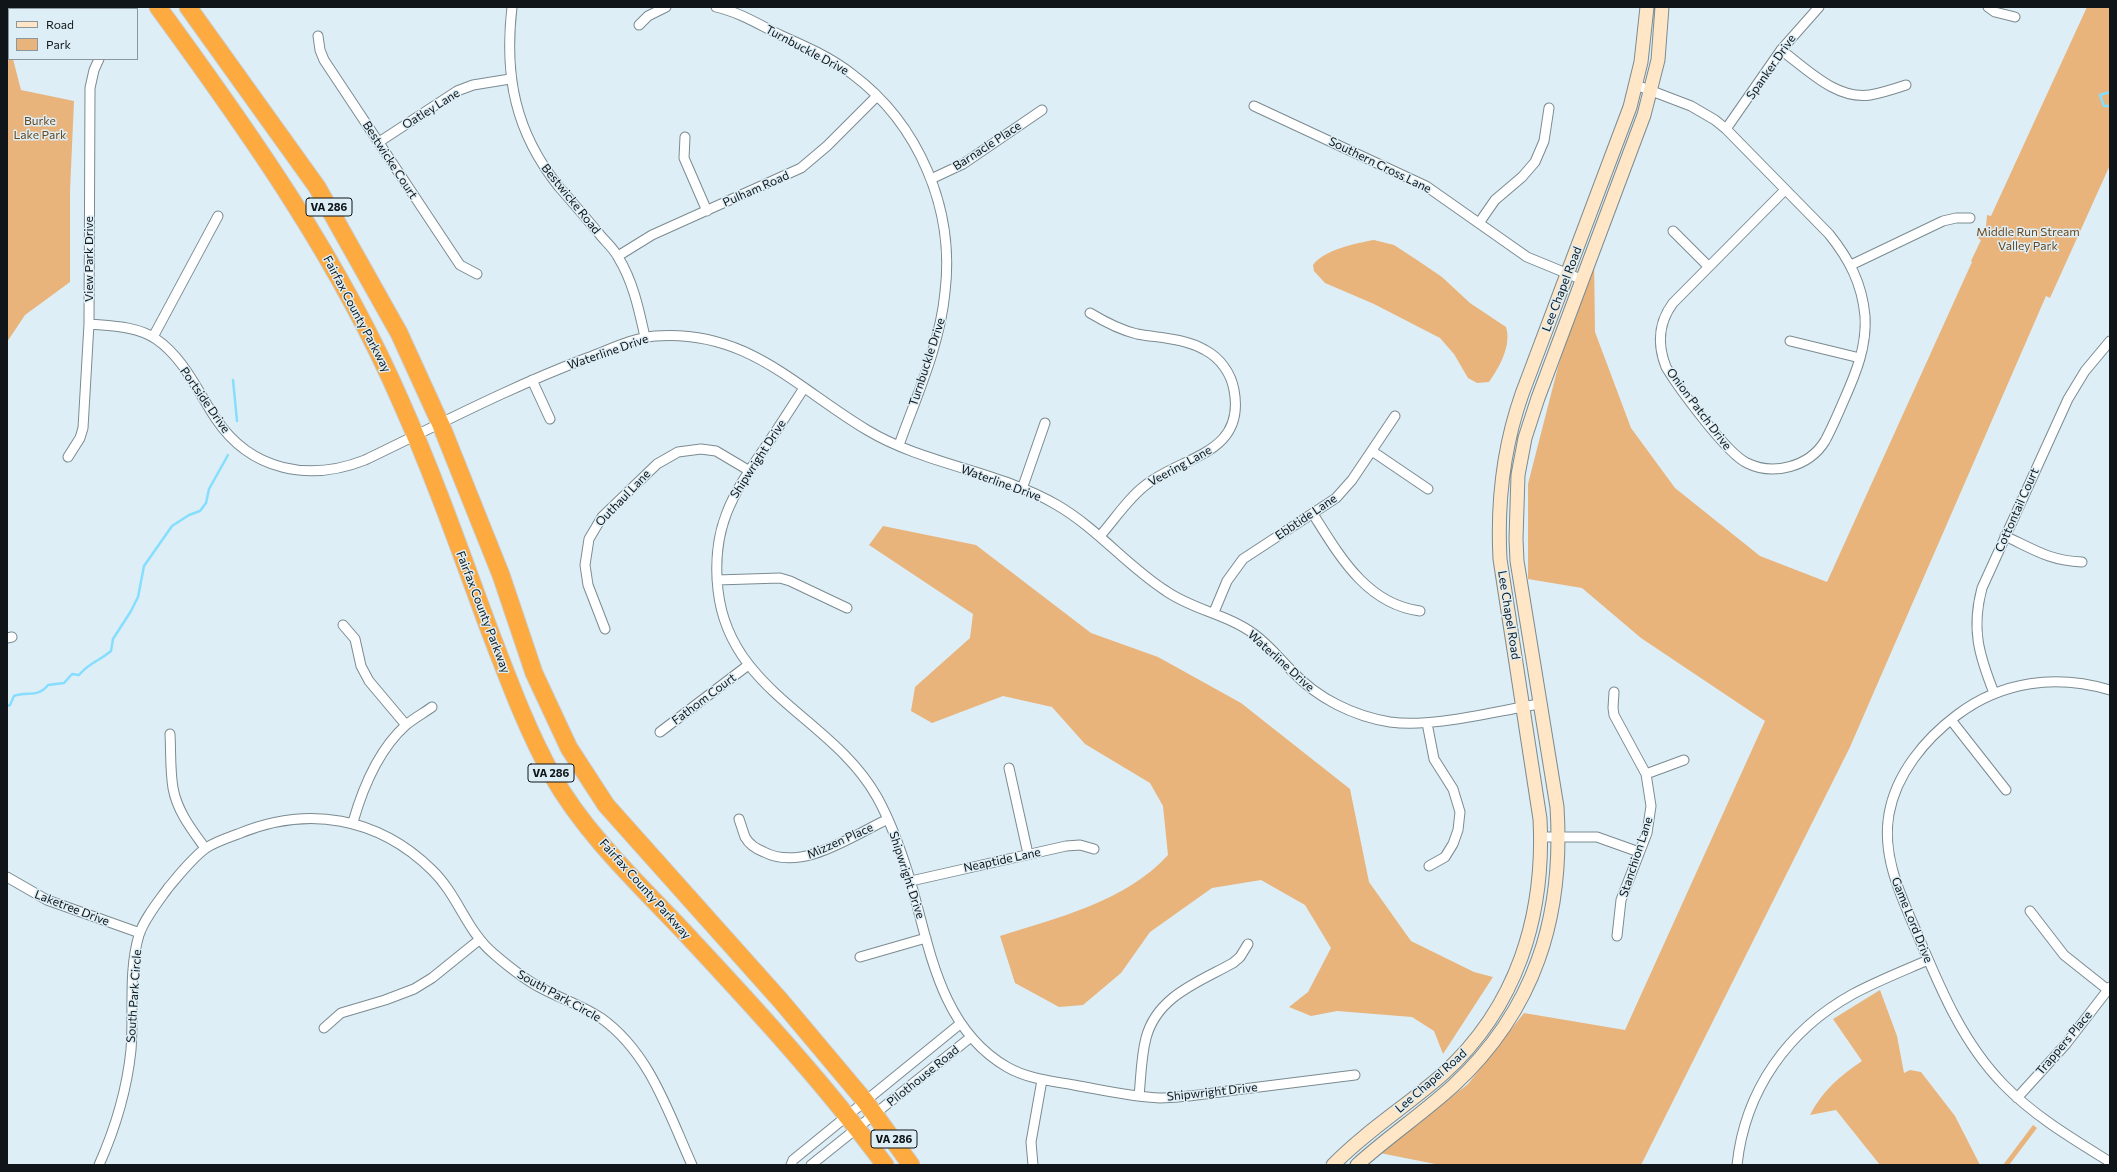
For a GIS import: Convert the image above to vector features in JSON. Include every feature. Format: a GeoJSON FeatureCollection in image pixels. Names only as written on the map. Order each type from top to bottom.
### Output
{"type":"FeatureCollection","features":[{"type":"Feature","properties":{"kind":"highway","name":"Fairfax County Parkway"},"geometry":{"type":"LineString","coordinates":[[158,7],[256,142],[320,244],[351,299],[383,363],[415,436],[513,693],[536,745],[554,779],[599,839],[718,968],[847,1116],[885,1165]]}},
{"type":"Feature","properties":{"kind":"highway","name":"VA 286"},"geometry":{"type":"LineString","coordinates":[[188,7],[317,187],[399,333],[441,425],[501,575],[534,673],[569,748],[606,805],[780,1001],[865,1101],[911,1165]]}},
{"type":"Feature","properties":{"kind":"main road","name":"Lee Chapel Road"},"geometry":{"type":"LineString","coordinates":[[1333,1165],[1359,1141],[1417,1096],[1462,1056],[1477,1039],[1499,1005],[1517,969],[1530,932],[1540,882],[1541,837],[1538,802],[1524,706],[1500,559],[1499,534],[1501,484],[1515,413],[1568,274],[1627,114],[1636,85],[1644,45],[1647,7]]}},
{"type":"Feature","properties":{"kind":"main road","name":"Lee Chapel Road"},"geometry":{"type":"LineString","coordinates":[[1357,1165],[1454,1085],[1482,1056],[1509,1021],[1531,977],[1549,924],[1558,876],[1559,836],[1557,807],[1517,561],[1516,524],[1518,475],[1526,438],[1538,398],[1644,115],[1651,91],[1661,37],[1662,7]]}},
{"type":"Feature","properties":{"kind":"main road"},"geometry":{"type":"LineString","coordinates":[[1359,1141],[1369,1154]]}},
{"type":"Feature","properties":{"kind":"street","name":"Bestwicke Road"},"geometry":{"type":"LineString","coordinates":[[512,7],[509,34],[510,79],[522,123],[540,160],[558,186],[618,256],[634,291],[645,337]]}},
{"type":"Feature","properties":{"kind":"street"},"geometry":{"type":"LineString","coordinates":[[639,26],[648,16],[666,7]]}},
{"type":"Feature","properties":{"kind":"street","name":"Turnbuckle Drive"},"geometry":{"type":"LineString","coordinates":[[716,7],[742,17],[829,59],[852,74],[877,96],[900,122],[914,143],[931,179],[942,216],[945,236],[947,262],[946,291],[935,344],[899,445]]}},
{"type":"Feature","properties":{"kind":"street","name":"Spanker Drive"},"geometry":{"type":"LineString","coordinates":[[1726,130],[1781,50],[1819,7]]}},
{"type":"Feature","properties":{"kind":"street"},"geometry":{"type":"LineString","coordinates":[[1988,7],[1995,12],[2015,17]]}},
{"type":"Feature","properties":{"kind":"street","name":"Bestwicke Court"},"geometry":{"type":"LineString","coordinates":[[318,36],[320,50],[324,60],[460,265],[477,274]]}},
{"type":"Feature","properties":{"kind":"street"},"geometry":{"type":"LineString","coordinates":[[1781,50],[1830,86],[1847,94],[1869,95],[1906,85]]}},
{"type":"Feature","properties":{"kind":"street","name":"View Park Drive"},"geometry":{"type":"LineString","coordinates":[[68,457],[80,438],[83,428],[88,324],[90,88],[94,70],[99,60]]}},
{"type":"Feature","properties":{"kind":"street","name":"Oatley Lane"},"geometry":{"type":"LineString","coordinates":[[378,142],[457,91],[473,85],[510,79]]}},
{"type":"Feature","properties":{"kind":"street","name":"Onion Patch Drive"},"geometry":{"type":"LineString","coordinates":[[1636,85],[1691,106],[1726,130],[1829,234],[1851,265],[1861,291],[1864,316],[1864,338],[1860,358],[1854,378],[1824,442],[1811,456],[1789,467],[1777,469],[1761,468],[1741,460],[1727,447],[1680,387],[1666,366],[1661,355],[1660,332],[1665,315],[1673,303],[1785,190]]}},
{"type":"Feature","properties":{"kind":"street","name":"Pulham Road"},"geometry":{"type":"LineString","coordinates":[[618,256],[652,235],[801,168],[827,146],[877,96]]}},
{"type":"Feature","properties":{"kind":"street","name":"Southern Cross Lane"},"geometry":{"type":"LineString","coordinates":[[1254,106],[1426,186],[1527,257],[1583,280]]}},
{"type":"Feature","properties":{"kind":"street"},"geometry":{"type":"LineString","coordinates":[[1479,223],[1495,200],[1522,177],[1535,162],[1544,141],[1549,108]]}},
{"type":"Feature","properties":{"kind":"street","name":"Barnacle Place"},"geometry":{"type":"LineString","coordinates":[[931,179],[963,164],[1042,110]]}},
{"type":"Feature","properties":{"kind":"street"},"geometry":{"type":"LineString","coordinates":[[685,137],[684,158],[707,211]]}},
{"type":"Feature","properties":{"kind":"street"},"geometry":{"type":"LineString","coordinates":[[153,337],[197,258],[218,216]]}},
{"type":"Feature","properties":{"kind":"street"},"geometry":{"type":"LineString","coordinates":[[1851,265],[1943,221],[1956,218],[1970,218]]}},
{"type":"Feature","properties":{"kind":"street"},"geometry":{"type":"LineString","coordinates":[[1673,231],[1708,266]]}},
{"type":"Feature","properties":{"kind":"street","name":"Veering Lane"},"geometry":{"type":"LineString","coordinates":[[1090,313],[1126,331],[1185,342],[1204,349],[1216,358],[1226,370],[1233,385],[1235,396],[1234,416],[1229,429],[1218,444],[1206,454],[1149,482],[1138,491],[1100,536]]}},
{"type":"Feature","properties":{"kind":"street","name":"Portside Drive"},"geometry":{"type":"LineString","coordinates":[[88,324],[120,327],[153,337],[174,354],[217,420],[229,435],[251,454],[276,466],[309,472],[339,469],[365,460],[441,425]]}},
{"type":"Feature","properties":{"kind":"street","name":"Waterline Drive"},"geometry":{"type":"LineString","coordinates":[[441,425],[532,380],[645,337],[688,335],[727,343],[755,355],[864,428],[883,439],[1022,489],[1053,502],[1082,520],[1165,591],[1188,604],[1214,612],[1234,621],[1258,636],[1275,651],[1303,682],[1335,704],[1355,713],[1377,719],[1402,723],[1427,723],[1540,704]]}},
{"type":"Feature","properties":{"kind":"street"},"geometry":{"type":"LineString","coordinates":[[1790,341],[1860,358]]}},
{"type":"Feature","properties":{"kind":"street","name":"Cottontail Court"},"geometry":{"type":"LineString","coordinates":[[1994,693],[1980,654],[1976,617],[1982,588],[2068,399],[2085,371],[2110,341]]}},
{"type":"Feature","properties":{"kind":"street"},"geometry":{"type":"LineString","coordinates":[[532,380],[550,419]]}},
{"type":"Feature","properties":{"kind":"street","name":"Shipwright Drive"},"geometry":{"type":"LineString","coordinates":[[804,388],[748,470],[730,503],[721,528],[716,558],[717,580],[724,619],[735,644],[748,666],[761,681],[850,761],[874,792],[898,841],[943,993],[960,1024],[992,1058],[1006,1067],[1042,1080],[1139,1096],[1188,1096],[1355,1075]]}},
{"type":"Feature","properties":{"kind":"street","name":"Ebbtide Lane"},"geometry":{"type":"LineString","coordinates":[[1214,612],[1227,581],[1243,559],[1313,514],[1342,491],[1372,451],[1395,416]]}},
{"type":"Feature","properties":{"kind":"street"},"geometry":{"type":"LineString","coordinates":[[1022,489],[1045,423]]}},
{"type":"Feature","properties":{"kind":"street","name":"Outhaul Lane"},"geometry":{"type":"LineString","coordinates":[[605,630],[588,585],[584,565],[589,539],[602,517],[657,464],[678,452],[701,449],[716,451],[748,470]]}},
{"type":"Feature","properties":{"kind":"street"},"geometry":{"type":"LineString","coordinates":[[1372,451],[1428,489]]}},
{"type":"Feature","properties":{"kind":"street"},"geometry":{"type":"LineString","coordinates":[[1313,514],[1343,561],[1358,578],[1396,606],[1420,611]]}},
{"type":"Feature","properties":{"kind":"street"},"geometry":{"type":"LineString","coordinates":[[2005,536],[2052,558],[2062,561],[2082,562]]}},
{"type":"Feature","properties":{"kind":"street"},"geometry":{"type":"LineString","coordinates":[[717,580],[780,578],[790,581],[847,608]]}},
{"type":"Feature","properties":{"kind":"street"},"geometry":{"type":"LineString","coordinates":[[343,625],[355,639],[362,666],[369,681],[406,725]]}},
{"type":"Feature","properties":{"kind":"street","name":"Fathom Court"},"geometry":{"type":"LineString","coordinates":[[660,732],[748,666]]}},
{"type":"Feature","properties":{"kind":"street","name":"Game Lord Drive"},"geometry":{"type":"LineString","coordinates":[[2110,690],[2085,684],[2056,681],[2022,685],[1994,693],[1975,703],[1951,720],[1926,743],[1904,775],[1895,794],[1888,824],[1890,856],[1895,878],[1928,960],[1949,1007],[1967,1039],[1995,1076],[2017,1098],[2060,1131],[2110,1162]]}},
{"type":"Feature","properties":{"kind":"street","name":"Stanchion Lane"},"geometry":{"type":"LineString","coordinates":[[1614,692],[1614,715],[1646,774],[1651,798],[1647,833],[1621,900],[1617,936]]}},
{"type":"Feature","properties":{"kind":"street"},"geometry":{"type":"LineString","coordinates":[[353,822],[371,772],[392,740],[406,725],[432,707]]}},
{"type":"Feature","properties":{"kind":"street"},"geometry":{"type":"LineString","coordinates":[[1951,720],[2006,790]]}},
{"type":"Feature","properties":{"kind":"street"},"geometry":{"type":"LineString","coordinates":[[1427,723],[1434,758],[1453,789],[1460,812],[1458,830],[1453,844],[1445,857],[1429,866]]}},
{"type":"Feature","properties":{"kind":"street"},"geometry":{"type":"LineString","coordinates":[[170,734],[172,778],[175,798],[183,816],[205,848]]}},
{"type":"Feature","properties":{"kind":"street"},"geometry":{"type":"LineString","coordinates":[[1646,774],[1684,760]]}},
{"type":"Feature","properties":{"kind":"street"},"geometry":{"type":"LineString","coordinates":[[1009,768],[1028,854]]}},
{"type":"Feature","properties":{"kind":"street","name":"South Park Circle"},"geometry":{"type":"LineString","coordinates":[[99,1165],[117,1118],[128,1069],[132,1030],[133,980],[140,934],[168,889],[205,848],[247,830],[282,821],[311,819],[353,822],[398,844],[424,862],[454,897],[479,940],[492,953],[529,981],[600,1018],[631,1045],[654,1080],[692,1165]]}},
{"type":"Feature","properties":{"kind":"street","name":"Mizzen Place"},"geometry":{"type":"LineString","coordinates":[[739,819],[745,836],[754,847],[770,856],[790,859],[814,854],[888,819]]}},
{"type":"Feature","properties":{"kind":"street"},"geometry":{"type":"LineString","coordinates":[[1541,837],[1559,836],[1597,838],[1639,852]]}},
{"type":"Feature","properties":{"kind":"street","name":"Neaptide Lane"},"geometry":{"type":"LineString","coordinates":[[911,881],[1073,845],[1094,849]]}},
{"type":"Feature","properties":{"kind":"street","name":"Laketree Drive"},"geometry":{"type":"LineString","coordinates":[[7,877],[47,900],[140,934]]}},
{"type":"Feature","properties":{"kind":"street"},"geometry":{"type":"LineString","coordinates":[[2030,911],[2064,955],[2109,989]]}},
{"type":"Feature","properties":{"kind":"street"},"geometry":{"type":"LineString","coordinates":[[860,957],[926,938]]}},
{"type":"Feature","properties":{"kind":"street"},"geometry":{"type":"LineString","coordinates":[[324,1028],[341,1013],[385,1000],[414,989],[432,978],[479,940]]}},
{"type":"Feature","properties":{"kind":"street"},"geometry":{"type":"LineString","coordinates":[[1139,1096],[1146,1039],[1150,1026],[1157,1012],[1179,993],[1233,963],[1240,957],[1248,944]]}},
{"type":"Feature","properties":{"kind":"street"},"geometry":{"type":"LineString","coordinates":[[1737,1165],[1742,1133],[1751,1103],[1767,1074],[1789,1045],[1813,1021],[1841,1001],[1869,986],[1928,960]]}},
{"type":"Feature","properties":{"kind":"street","name":"Trappers Place"},"geometry":{"type":"LineString","coordinates":[[2017,1098],[2066,1044],[2109,989]]}},
{"type":"Feature","properties":{"kind":"street","name":"Pilothouse Road"},"geometry":{"type":"LineString","coordinates":[[791,1165],[793,1160],[960,1024]]}},
{"type":"Feature","properties":{"kind":"street","name":"Pilothouse Road"},"geometry":{"type":"LineString","coordinates":[[811,1165],[971,1037]]}},
{"type":"Feature","properties":{"kind":"street"},"geometry":{"type":"LineString","coordinates":[[1033,1165],[1031,1142],[1042,1080]]}},
{"type":"Feature","properties":{"kind":"green space","name":"Middle Run Stream Valley Park"},"geometry":{"type":"Polygon","coordinates":[[[2087,7],[2110,7],[2110,165],[2050,298],[2046,296],[1850,747],[1641,1165],[1440,1165],[1380,1153],[1468,1084],[1524,1013],[1625,1030],[1765,721],[1641,638],[1582,588],[1528,579],[1528,484],[1558,367],[1594,255],[1595,332],[1631,428],[1675,488],[1760,556],[1827,582],[1972,262],[1971,261],[1981,240],[1978,238],[1986,227],[1987,215],[1991,216],[2087,7]]]}},
{"type":"Feature","properties":{"kind":"green space","name":"Burke Lake Park"},"geometry":{"type":"Polygon","coordinates":[[[7,37],[8,60],[13,60],[21,90],[74,101],[70,191],[70,282],[25,315],[7,342],[7,37]]]}},
{"type":"Feature","properties":{"kind":"green space"},"geometry":{"type":"Polygon","coordinates":[[[1374,240],[1394,245],[1417,260],[1442,277],[1470,303],[1506,327],[1507,341],[1504,356],[1489,382],[1477,383],[1468,378],[1454,354],[1440,338],[1374,304],[1325,283],[1314,271],[1313,265],[1324,255],[1341,248],[1374,240]]]}},
{"type":"Feature","properties":{"kind":"green space"},"geometry":{"type":"Polygon","coordinates":[[[883,526],[976,545],[1091,633],[1158,657],[1241,703],[1350,789],[1369,882],[1411,941],[1474,972],[1493,977],[1443,1054],[1434,1031],[1412,1017],[1337,1011],[1311,1016],[1289,1007],[1308,992],[1331,948],[1305,905],[1261,880],[1212,888],[1150,932],[1121,973],[1083,1005],[1059,1007],[1015,983],[1000,936],[1090,906],[1132,885],[1151,871],[1168,855],[1163,806],[1150,783],[1085,744],[1052,707],[1003,696],[932,723],[911,711],[915,687],[970,638],[973,614],[869,545],[883,526]]]}},
{"type":"Feature","properties":{"kind":"green space"},"geometry":{"type":"Polygon","coordinates":[[[1880,990],[1897,1036],[1904,1073],[1910,1070],[1921,1072],[1955,1116],[1980,1165],[1880,1165],[1836,1110],[1810,1115],[1815,1106],[1833,1084],[1862,1061],[1833,1019],[1880,990]]]}},
{"type":"Feature","properties":{"kind":"green space"},"geometry":{"type":"Polygon","coordinates":[[[2033,1125],[2037,1128],[2009,1165],[2003,1165],[2033,1125]]]}},
{"type":"Feature","properties":{"kind":"waterway"},"geometry":{"type":"LineString","coordinates":[[2110,92],[2100,95],[2104,106],[2110,106]]}},
{"type":"Feature","properties":{"kind":"waterway"},"geometry":{"type":"LineString","coordinates":[[233,380],[237,421]]}},
{"type":"Feature","properties":{"kind":"waterway"},"geometry":{"type":"LineString","coordinates":[[7,706],[10,705],[14,696],[40,692],[48,685],[64,683],[72,674],[79,675],[87,667],[111,651],[113,639],[138,597],[144,566],[172,526],[189,515],[200,511],[206,503],[209,489],[228,455]]}}]}
